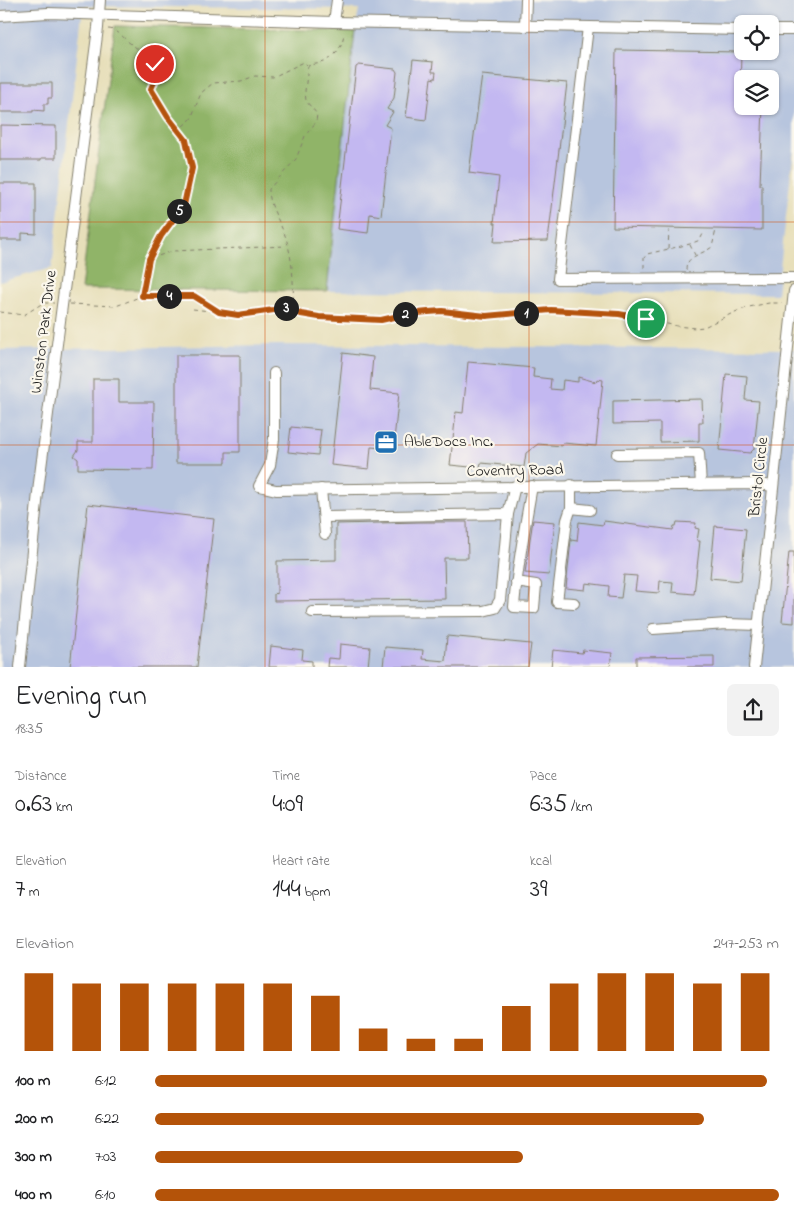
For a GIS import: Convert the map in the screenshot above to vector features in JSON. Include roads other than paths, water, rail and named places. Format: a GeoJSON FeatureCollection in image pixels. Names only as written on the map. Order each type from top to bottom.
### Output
{"type":"FeatureCollection","features":[{"type":"Feature","properties":{"kind":"street","name":"Winston Park Drive"},"geometry":{"type":"LineString","coordinates":[[20,667],[39,483],[98,28],[100,0]]}},
{"type":"Feature","properties":{"kind":"street"},"geometry":{"type":"LineString","coordinates":[[334,22],[337,0]]}},
{"type":"Feature","properties":{"kind":"street"},"geometry":{"type":"LineString","coordinates":[[525,26],[526,0]]}},
{"type":"Feature","properties":{"kind":"street"},"geometry":{"type":"LineString","coordinates":[[0,16],[48,13],[334,22],[734,30]]}},
{"type":"Feature","properties":{"kind":"street"},"geometry":{"type":"LineString","coordinates":[[588,27],[558,279],[794,278]]}},
{"type":"Feature","properties":{"kind":"street"},"geometry":{"type":"LineString","coordinates":[[779,30],[794,30]]}},
{"type":"Feature","properties":{"kind":"street","name":"Bristol Circle"},"geometry":{"type":"LineString","coordinates":[[754,667],[794,290]]}},
{"type":"Feature","properties":{"kind":"street","name":"Coventry Road"},"geometry":{"type":"LineString","coordinates":[[274,373],[274,440],[270,465],[259,486],[276,490],[571,485],[758,484],[773,486]]}},
{"type":"Feature","properties":{"kind":"street"},"geometry":{"type":"LineString","coordinates":[[617,454],[700,453],[701,485]]}},
{"type":"Feature","properties":{"kind":"street"},"geometry":{"type":"LineString","coordinates":[[571,485],[571,508],[567,520],[557,602],[574,604]]}},
{"type":"Feature","properties":{"kind":"street"},"geometry":{"type":"LineString","coordinates":[[312,612],[484,611],[495,608],[500,600],[508,514],[515,486]]}},
{"type":"Feature","properties":{"kind":"street"},"geometry":{"type":"LineString","coordinates":[[516,582],[532,486]]}},
{"type":"Feature","properties":{"kind":"street"},"geometry":{"type":"LineString","coordinates":[[321,489],[325,517],[325,534]]}},
{"type":"Feature","properties":{"kind":"street"},"geometry":{"type":"LineString","coordinates":[[571,508],[590,510]]}},
{"type":"Feature","properties":{"kind":"street"},"geometry":{"type":"LineString","coordinates":[[325,517],[508,514]]}},
{"type":"Feature","properties":{"kind":"street"},"geometry":{"type":"LineString","coordinates":[[653,628],[728,624],[759,625]]}},
{"type":"Feature","properties":{"kind":"place","name":"AbleDocs Inc."},"geometry":{"type":"Point","coordinates":[386,442]}}]}
